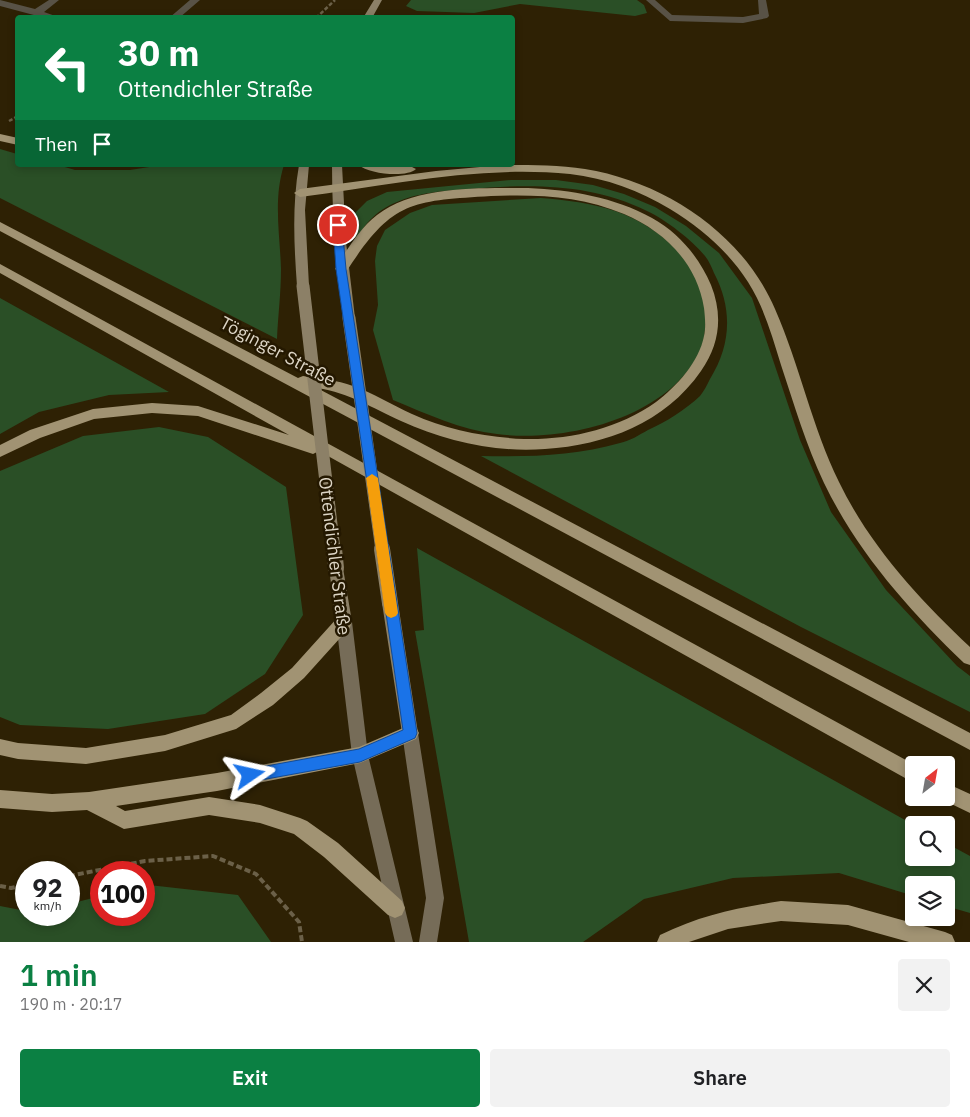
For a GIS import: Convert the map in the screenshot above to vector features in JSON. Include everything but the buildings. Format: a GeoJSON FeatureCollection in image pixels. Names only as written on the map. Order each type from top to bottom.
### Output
{"type":"FeatureCollection","features":[{"type":"Feature","properties":{"kind":"highway"},"geometry":{"type":"LineString","coordinates":[[0,137],[15,141]]}},
{"type":"Feature","properties":{"kind":"highway"},"geometry":{"type":"LineString","coordinates":[[370,167],[393,171],[428,168],[458,172]]}},
{"type":"Feature","properties":{"kind":"highway"},"geometry":{"type":"LineString","coordinates":[[300,193],[458,172],[544,168],[598,176],[635,187],[657,196],[696,220],[714,234],[741,264],[759,289],[777,330],[821,458],[838,498],[859,534],[930,620],[970,658]]}},
{"type":"Feature","properties":{"kind":"highway"},"geometry":{"type":"LineString","coordinates":[[286,378],[348,390],[414,421],[465,436],[502,443],[545,444],[594,437],[641,418],[659,407],[674,396],[692,375],[708,348],[712,331],[705,281],[682,248],[650,222],[634,213],[580,196],[539,191],[439,196],[418,200],[402,205],[382,216],[369,229],[341,269]]}},
{"type":"Feature","properties":{"kind":"highway","name":"Töginger Straße"},"geometry":{"type":"LineString","coordinates":[[0,226],[970,742]]}},
{"type":"Feature","properties":{"kind":"highway"},"geometry":{"type":"LineString","coordinates":[[0,268],[905,769]]}},
{"type":"Feature","properties":{"kind":"highway"},"geometry":{"type":"LineString","coordinates":[[0,451],[35,434],[93,414],[152,408],[198,411],[344,458]]}},
{"type":"Feature","properties":{"kind":"highway"},"geometry":{"type":"LineString","coordinates":[[0,747],[18,751],[86,756],[166,743],[236,721],[267,699],[298,673],[344,622]]}},
{"type":"Feature","properties":{"kind":"highway"},"geometry":{"type":"LineString","coordinates":[[0,799],[52,803],[89,801],[217,782],[360,755],[410,733]]}},
{"type":"Feature","properties":{"kind":"highway"},"geometry":{"type":"LineString","coordinates":[[955,796],[970,804]]}},
{"type":"Feature","properties":{"kind":"highway"},"geometry":{"type":"LineString","coordinates":[[89,801],[124,820],[209,806],[260,814],[300,827],[331,850],[395,908]]}},
{"type":"Feature","properties":{"kind":"highway"},"geometry":{"type":"LineString","coordinates":[[667,942],[683,934],[728,919],[782,911],[848,915],[945,942]]}},
{"type":"Feature","properties":{"kind":"main road"},"geometry":{"type":"LineString","coordinates":[[369,15],[378,0]]}},
{"type":"Feature","properties":{"kind":"main road","name":"Ottendichler Straße"},"geometry":{"type":"LineString","coordinates":[[304,167],[300,193],[303,286],[360,755],[404,942]]}},
{"type":"Feature","properties":{"kind":"main road"},"geometry":{"type":"LineString","coordinates":[[337,167],[341,269],[434,898],[428,942]]}},
{"type":"Feature","properties":{"kind":"lane"},"geometry":{"type":"LineString","coordinates":[[37,12],[54,0]]}},
{"type":"Feature","properties":{"kind":"lane"},"geometry":{"type":"LineString","coordinates":[[177,15],[196,0]]}},
{"type":"Feature","properties":{"kind":"lane"},"geometry":{"type":"LineString","coordinates":[[650,0],[670,18],[743,20],[764,16],[762,0]]}},
{"type":"Feature","properties":{"kind":"lane"},"geometry":{"type":"LineString","coordinates":[[0,3],[47,15]]}},
{"type":"Feature","properties":{"kind":"path"},"geometry":{"type":"LineString","coordinates":[[319,15],[335,0]]}},
{"type":"Feature","properties":{"kind":"path"},"geometry":{"type":"LineString","coordinates":[[80,874],[145,861],[214,856],[256,874],[300,922],[302,942]]}},
{"type":"Feature","properties":{"kind":"path"},"geometry":{"type":"LineString","coordinates":[[0,886],[15,887]]}},
{"type":"Feature","properties":{"kind":"green space"},"geometry":{"type":"Polygon","coordinates":[[[411,0],[637,0],[644,5],[647,13],[635,16],[520,4],[474,13],[417,11],[406,6],[411,0]]]}},
{"type":"Feature","properties":{"kind":"green space"},"geometry":{"type":"Polygon","coordinates":[[[0,149],[15,153],[15,167],[130,170],[149,167],[284,167],[278,204],[281,287],[277,339],[0,198],[0,149]]]}},
{"type":"Feature","properties":{"kind":"green space"},"geometry":{"type":"Polygon","coordinates":[[[511,180],[556,180],[593,185],[624,194],[655,207],[686,226],[719,253],[752,298],[800,440],[831,512],[886,590],[957,666],[970,676],[970,712],[801,627],[481,456],[534,456],[586,451],[634,438],[675,415],[700,396],[717,366],[726,340],[727,313],[720,286],[709,262],[700,250],[678,231],[654,215],[626,202],[604,195],[582,190],[515,186],[419,195],[404,199],[376,214],[365,226],[356,241],[352,219],[355,213],[367,201],[387,192],[511,180]]]}},
{"type":"Feature","properties":{"kind":"green space"},"geometry":{"type":"Polygon","coordinates":[[[541,198],[579,202],[615,211],[648,226],[676,249],[696,278],[702,294],[705,312],[705,331],[701,349],[686,373],[666,393],[641,409],[613,421],[553,434],[524,436],[484,432],[444,421],[393,400],[373,330],[378,305],[375,261],[377,246],[385,230],[410,213],[432,205],[541,198]]]}},
{"type":"Feature","properties":{"kind":"green space"},"geometry":{"type":"Polygon","coordinates":[[[0,298],[169,392],[109,395],[39,412],[0,434],[0,298]]]}},
{"type":"Feature","properties":{"kind":"green space"},"geometry":{"type":"Polygon","coordinates":[[[159,427],[208,437],[286,487],[303,615],[265,674],[205,714],[108,729],[20,725],[0,717],[0,471],[83,436],[159,427]]]}},
{"type":"Feature","properties":{"kind":"green space"},"geometry":{"type":"Polygon","coordinates":[[[417,548],[905,820],[905,866],[955,866],[955,848],[970,856],[970,913],[955,909],[955,876],[905,876],[905,893],[839,873],[733,878],[644,899],[583,942],[469,942],[415,631],[424,630],[417,548]]]}},
{"type":"Feature","properties":{"kind":"green space"},"geometry":{"type":"Polygon","coordinates":[[[155,886],[238,895],[271,942],[0,942],[0,906],[15,909],[15,926],[80,926],[80,901],[90,899],[90,926],[155,926],[155,886]]]}},
{"type":"Feature","properties":{"kind":"slow traffic"},"geometry":{"type":"LineString","coordinates":[[372,478],[391,613]]}},
{"type":"Feature","properties":{"kind":"route"},"geometry":{"type":"LineString","coordinates":[[250,775],[360,755],[410,733],[341,269],[338,225]]}}]}
